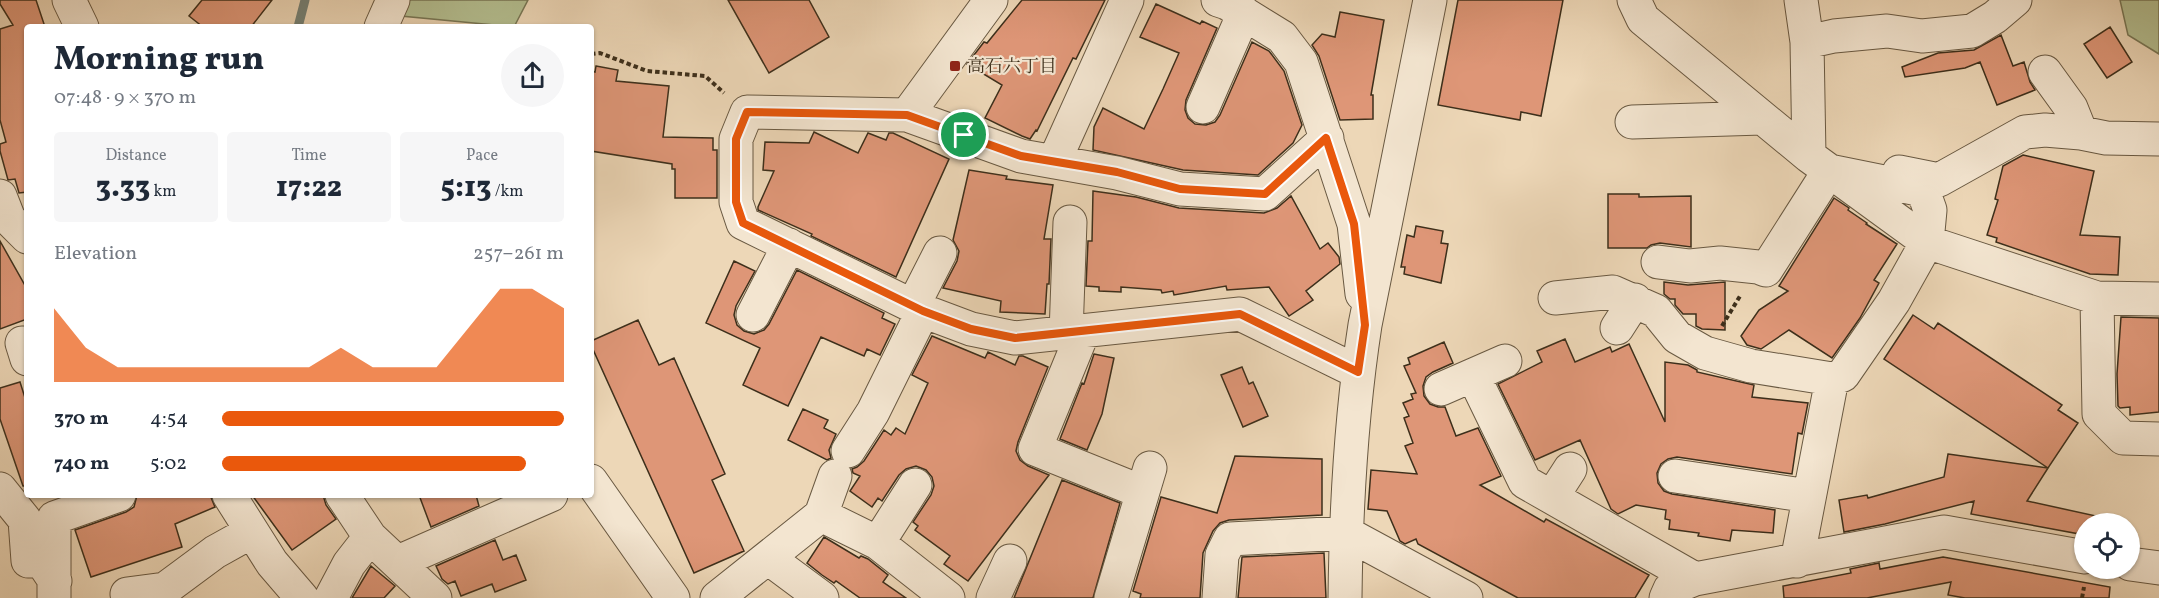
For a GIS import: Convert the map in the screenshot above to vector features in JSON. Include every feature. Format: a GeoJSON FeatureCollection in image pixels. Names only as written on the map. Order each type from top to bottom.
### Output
{"type":"FeatureCollection","features":[{"type":"Feature","properties":{"kind":"street"},"geometry":{"type":"LineString","coordinates":[[69,0],[81,24]]}},
{"type":"Feature","properties":{"kind":"street"},"geometry":{"type":"LineString","coordinates":[[382,24],[393,0]]}},
{"type":"Feature","properties":{"kind":"street"},"geometry":{"type":"LineString","coordinates":[[907,115],[991,0]]}},
{"type":"Feature","properties":{"kind":"street"},"geometry":{"type":"LineString","coordinates":[[1054,162],[1127,0]]}},
{"type":"Feature","properties":{"kind":"street"},"geometry":{"type":"LineString","coordinates":[[1345,598],[1347,487],[1358,372],[1365,325],[1430,0]]}},
{"type":"Feature","properties":{"kind":"street"},"geometry":{"type":"LineString","coordinates":[[1634,0],[1643,19],[1762,118],[1828,167],[1932,211]]}},
{"type":"Feature","properties":{"kind":"street"},"geometry":{"type":"LineString","coordinates":[[1658,262],[1690,266],[1720,263],[1766,270],[1828,167],[1801,0]]}},
{"type":"Feature","properties":{"kind":"street"},"geometry":{"type":"LineString","coordinates":[[1807,42],[1834,36],[1887,31],[1922,36],[1972,30],[1995,17],[2015,0]]}},
{"type":"Feature","properties":{"kind":"street"},"geometry":{"type":"LineString","coordinates":[[1203,107],[1231,7],[1282,37],[1301,62],[1354,224],[1365,325]]}},
{"type":"Feature","properties":{"kind":"street"},"geometry":{"type":"LineString","coordinates":[[2045,72],[2071,108],[2081,133]]}},
{"type":"Feature","properties":{"kind":"street"},"geometry":{"type":"LineString","coordinates":[[1326,138],[1265,194],[1180,189],[1117,172],[1021,156],[907,115],[747,112],[736,139],[736,202],[743,223],[918,308],[971,329],[1015,338],[1240,314],[1358,372]]}},
{"type":"Feature","properties":{"kind":"street"},"geometry":{"type":"LineString","coordinates":[[1632,122],[1762,118]]}},
{"type":"Feature","properties":{"kind":"street"},"geometry":{"type":"LineString","coordinates":[[1555,298],[1613,292],[1656,311],[1677,337],[1706,353],[1751,366],[1832,379],[1843,375],[1894,301],[1932,211],[2025,132],[2045,130],[2106,138],[2159,139]]}},
{"type":"Feature","properties":{"kind":"street"},"geometry":{"type":"LineString","coordinates":[[1828,167],[1859,165],[1932,211],[2097,298],[2159,299]]}},
{"type":"Feature","properties":{"kind":"street"},"geometry":{"type":"LineString","coordinates":[[0,196],[9,219],[24,234]]}},
{"type":"Feature","properties":{"kind":"street"},"geometry":{"type":"LineString","coordinates":[[1070,222],[1074,333],[1035,449],[1146,480],[1111,598]]}},
{"type":"Feature","properties":{"kind":"street"},"geometry":{"type":"LineString","coordinates":[[753,315],[789,245]]}},
{"type":"Feature","properties":{"kind":"street"},"geometry":{"type":"LineString","coordinates":[[717,598],[820,515],[842,464],[873,412],[940,253]]}},
{"type":"Feature","properties":{"kind":"street"},"geometry":{"type":"LineString","coordinates":[[2097,298],[2099,414],[2123,438],[2159,439]]}},
{"type":"Feature","properties":{"kind":"street"},"geometry":{"type":"LineString","coordinates":[[1617,328],[1635,300]]}},
{"type":"Feature","properties":{"kind":"street"},"geometry":{"type":"LineString","coordinates":[[1442,389],[1505,361]]}},
{"type":"Feature","properties":{"kind":"street"},"geometry":{"type":"LineString","coordinates":[[1473,375],[1525,482],[1695,579]]}},
{"type":"Feature","properties":{"kind":"street"},"geometry":{"type":"LineString","coordinates":[[1797,561],[1832,379]]}},
{"type":"Feature","properties":{"kind":"street"},"geometry":{"type":"LineString","coordinates":[[1552,497],[1570,469]]}},
{"type":"Feature","properties":{"kind":"street"},"geometry":{"type":"LineString","coordinates":[[1675,476],[1809,496]]}},
{"type":"Feature","properties":{"kind":"street"},"geometry":{"type":"LineString","coordinates":[[594,485],[673,598]]}},
{"type":"Feature","properties":{"kind":"street"},"geometry":{"type":"LineString","coordinates":[[878,543],[915,485]]}},
{"type":"Feature","properties":{"kind":"street"},"geometry":{"type":"LineString","coordinates":[[0,489],[25,520],[28,561],[41,560],[55,590]]}},
{"type":"Feature","properties":{"kind":"street"},"geometry":{"type":"LineString","coordinates":[[55,590],[54,518],[111,498]]}},
{"type":"Feature","properties":{"kind":"street"},"geometry":{"type":"LineString","coordinates":[[231,498],[272,564],[302,598]]}},
{"type":"Feature","properties":{"kind":"street"},"geometry":{"type":"LineString","coordinates":[[344,498],[370,537],[435,598]]}},
{"type":"Feature","properties":{"kind":"street"},"geometry":{"type":"LineString","coordinates":[[398,562],[543,498]]}},
{"type":"Feature","properties":{"kind":"street"},"geometry":{"type":"LineString","coordinates":[[820,515],[878,543],[948,598]]}},
{"type":"Feature","properties":{"kind":"street"},"geometry":{"type":"LineString","coordinates":[[127,594],[165,589],[215,552],[251,532]]}},
{"type":"Feature","properties":{"kind":"street"},"geometry":{"type":"LineString","coordinates":[[1665,598],[1670,589],[1695,579],[1944,532],[2074,555]]}},
{"type":"Feature","properties":{"kind":"street"},"geometry":{"type":"LineString","coordinates":[[1219,598],[1222,555],[1230,539],[1346,533],[1466,598]]}},
{"type":"Feature","properties":{"kind":"street"},"geometry":{"type":"LineString","coordinates":[[331,598],[349,564],[370,537]]}},
{"type":"Feature","properties":{"kind":"street"},"geometry":{"type":"LineString","coordinates":[[768,558],[822,598]]}},
{"type":"Feature","properties":{"kind":"street"},"geometry":{"type":"LineString","coordinates":[[993,598],[1010,561]]}},
{"type":"Feature","properties":{"kind":"street"},"geometry":{"type":"LineString","coordinates":[[2140,565],[2159,568]]}},
{"type":"Feature","properties":{"kind":"path"},"geometry":{"type":"LineString","coordinates":[[594,54],[600,53],[648,71],[705,76]]}},
{"type":"Feature","properties":{"kind":"path"},"geometry":{"type":"LineString","coordinates":[[1706,353],[1758,267]]}},
{"type":"Feature","properties":{"kind":"green space"},"geometry":{"type":"Polygon","coordinates":[[[405,0],[528,0],[516,24],[483,24],[401,16],[405,0]]]}},
{"type":"Feature","properties":{"kind":"green space"},"geometry":{"type":"Polygon","coordinates":[[[2120,0],[2159,0],[2159,54],[2128,35],[2120,0]]]}},
{"type":"Feature","properties":{"kind":"building"},"geometry":{"type":"Polygon","coordinates":[[[0,0],[36,0],[44,24],[24,24],[24,192],[19,193],[15,179],[8,180],[0,151],[0,144],[6,142],[0,120],[0,29],[13,25],[0,4],[0,0]]]}},
{"type":"Feature","properties":{"kind":"building"},"geometry":{"type":"Polygon","coordinates":[[[202,0],[272,0],[253,24],[199,24],[189,16],[202,0]]]}},
{"type":"Feature","properties":{"kind":"building"},"geometry":{"type":"Polygon","coordinates":[[[728,0],[809,0],[829,37],[769,73],[728,0]]]}},
{"type":"Feature","properties":{"kind":"building"},"geometry":{"type":"Polygon","coordinates":[[[1022,0],[1105,0],[1076,59],[1073,58],[1037,131],[1030,139],[985,118],[1002,85],[967,64],[1022,0]]]}},
{"type":"Feature","properties":{"kind":"building"},"geometry":{"type":"Polygon","coordinates":[[[1458,0],[1563,0],[1541,116],[1521,112],[1520,120],[1438,105],[1458,0]]]}},
{"type":"Feature","properties":{"kind":"building"},"geometry":{"type":"Polygon","coordinates":[[[1156,4],[1200,24],[1202,21],[1217,28],[1186,100],[1185,110],[1188,118],[1195,124],[1206,125],[1215,122],[1220,115],[1252,42],[1269,51],[1284,71],[1302,125],[1293,143],[1258,175],[1183,170],[1093,150],[1094,127],[1103,108],[1144,129],[1179,53],[1140,37],[1156,4]]]}},
{"type":"Feature","properties":{"kind":"building"},"geometry":{"type":"Polygon","coordinates":[[[1340,12],[1384,20],[1371,95],[1373,95],[1373,119],[1340,120],[1319,56],[1312,45],[1322,34],[1335,37],[1340,12]]]}},
{"type":"Feature","properties":{"kind":"building"},"geometry":{"type":"Polygon","coordinates":[[[2110,27],[2132,62],[2107,78],[2084,44],[2110,27]]]}},
{"type":"Feature","properties":{"kind":"building"},"geometry":{"type":"Polygon","coordinates":[[[2001,35],[2013,66],[2024,62],[2035,90],[1997,105],[1980,62],[1965,68],[1905,77],[1902,67],[1938,53],[1974,50],[2001,35]]]}},
{"type":"Feature","properties":{"kind":"building"},"geometry":{"type":"Polygon","coordinates":[[[596,66],[618,70],[616,81],[669,86],[663,137],[713,138],[713,150],[717,150],[717,198],[675,198],[675,169],[672,169],[672,164],[594,151],[596,66]]]}},
{"type":"Feature","properties":{"kind":"building"},"geometry":{"type":"Polygon","coordinates":[[[814,132],[858,153],[868,133],[886,140],[889,133],[893,133],[949,159],[896,277],[811,236],[812,234],[758,210],[774,171],[763,170],[765,142],[809,143],[814,132]]]}},
{"type":"Feature","properties":{"kind":"building"},"geometry":{"type":"Polygon","coordinates":[[[2023,155],[2094,171],[2080,235],[2120,237],[2118,275],[2090,274],[1996,242],[1997,238],[1987,235],[1998,200],[1995,199],[2003,166],[2023,155]]]}},
{"type":"Feature","properties":{"kind":"building"},"geometry":{"type":"Polygon","coordinates":[[[969,170],[1007,176],[1006,179],[1053,185],[1044,239],[1051,239],[1045,314],[1000,312],[1001,301],[943,288],[957,261],[959,251],[953,240],[969,170]]]}},
{"type":"Feature","properties":{"kind":"building"},"geometry":{"type":"Polygon","coordinates":[[[1093,191],[1136,197],[1179,208],[1264,213],[1277,208],[1291,196],[1320,249],[1328,243],[1339,257],[1340,264],[1306,291],[1313,300],[1289,316],[1269,287],[1227,290],[1226,286],[1174,295],[1173,291],[1162,293],[1161,290],[1121,287],[1121,292],[1099,291],[1099,287],[1086,286],[1088,241],[1092,241],[1093,191]]]}},
{"type":"Feature","properties":{"kind":"building"},"geometry":{"type":"Polygon","coordinates":[[[1608,194],[1639,194],[1639,197],[1691,196],[1691,247],[1660,243],[1647,248],[1608,248],[1608,194]]]}},
{"type":"Feature","properties":{"kind":"building"},"geometry":{"type":"Polygon","coordinates":[[[1834,198],[1866,224],[1897,244],[1874,280],[1879,283],[1860,318],[1832,358],[1789,330],[1761,349],[1747,345],[1741,336],[1759,310],[1788,291],[1779,286],[1834,198]]]}},
{"type":"Feature","properties":{"kind":"building"},"geometry":{"type":"Polygon","coordinates":[[[1416,226],[1443,231],[1441,243],[1448,244],[1441,283],[1404,274],[1405,267],[1401,267],[1407,235],[1414,237],[1416,226]]]}},
{"type":"Feature","properties":{"kind":"building"},"geometry":{"type":"Polygon","coordinates":[[[0,241],[24,284],[24,320],[0,329],[0,241]]]}},
{"type":"Feature","properties":{"kind":"building"},"geometry":{"type":"Polygon","coordinates":[[[734,261],[755,271],[736,306],[734,315],[737,325],[744,331],[754,334],[764,330],[797,270],[884,313],[882,318],[895,324],[880,355],[867,349],[864,356],[821,337],[788,406],[743,385],[760,348],[706,323],[734,261]]]}},
{"type":"Feature","properties":{"kind":"building"},"geometry":{"type":"Polygon","coordinates":[[[1664,282],[1688,285],[1725,282],[1725,330],[1702,329],[1696,326],[1696,314],[1683,314],[1675,305],[1675,299],[1670,299],[1664,294],[1664,282]]]}},
{"type":"Feature","properties":{"kind":"building"},"geometry":{"type":"Polygon","coordinates":[[[1913,315],[1934,329],[1938,323],[2062,405],[2058,410],[2078,423],[2048,468],[1884,359],[1913,315]]]}},
{"type":"Feature","properties":{"kind":"building"},"geometry":{"type":"Polygon","coordinates":[[[2121,317],[2159,318],[2159,412],[2130,415],[2130,407],[2120,408],[2118,406],[2117,374],[2121,317]]]}},
{"type":"Feature","properties":{"kind":"building"},"geometry":{"type":"Polygon","coordinates":[[[638,320],[659,365],[674,358],[725,474],[712,480],[744,551],[694,573],[594,352],[594,340],[638,320]]]}},
{"type":"Feature","properties":{"kind":"building"},"geometry":{"type":"Polygon","coordinates":[[[932,336],[985,358],[988,352],[1015,365],[1019,356],[1023,356],[1048,367],[1016,451],[1020,460],[1028,466],[1049,475],[968,581],[944,564],[950,556],[915,530],[918,526],[913,522],[931,495],[934,486],[932,477],[926,470],[916,466],[906,469],[899,475],[882,501],[878,498],[872,507],[850,491],[860,476],[853,473],[852,469],[864,461],[884,430],[891,435],[896,428],[905,434],[928,383],[912,375],[932,336]]]}},
{"type":"Feature","properties":{"kind":"building"},"geometry":{"type":"Polygon","coordinates":[[[1565,339],[1575,362],[1610,347],[1612,352],[1629,344],[1665,422],[1665,362],[1688,365],[1697,372],[1754,385],[1752,397],[1808,403],[1802,434],[1798,433],[1792,474],[1677,457],[1661,464],[1657,473],[1658,483],[1664,491],[1672,494],[1775,510],[1773,533],[1732,530],[1730,541],[1698,536],[1699,533],[1669,529],[1670,520],[1665,519],[1666,510],[1636,505],[1618,514],[1611,509],[1580,440],[1535,460],[1498,384],[1542,362],[1537,351],[1565,339]]]}},
{"type":"Feature","properties":{"kind":"building"},"geometry":{"type":"Polygon","coordinates":[[[1444,342],[1453,363],[1426,377],[1423,386],[1424,396],[1430,404],[1445,407],[1456,436],[1478,428],[1501,476],[1480,485],[1544,522],[1546,519],[1649,575],[1635,598],[1518,598],[1418,544],[1416,539],[1405,544],[1400,541],[1387,511],[1368,509],[1371,470],[1417,474],[1405,446],[1413,443],[1404,418],[1409,416],[1403,403],[1413,399],[1411,394],[1416,393],[1404,366],[1410,364],[1408,358],[1444,342]]]}},
{"type":"Feature","properties":{"kind":"building"},"geometry":{"type":"Polygon","coordinates":[[[1094,354],[1114,358],[1102,414],[1087,450],[1060,439],[1082,383],[1084,384],[1094,354]]]}},
{"type":"Feature","properties":{"kind":"building"},"geometry":{"type":"Polygon","coordinates":[[[1242,367],[1249,384],[1253,382],[1268,416],[1243,427],[1221,375],[1242,367]]]}},
{"type":"Feature","properties":{"kind":"building"},"geometry":{"type":"Polygon","coordinates":[[[20,382],[24,395],[24,486],[0,419],[0,388],[20,382]]]}},
{"type":"Feature","properties":{"kind":"building"},"geometry":{"type":"Polygon","coordinates":[[[803,409],[828,420],[824,428],[836,434],[829,450],[831,458],[827,460],[788,440],[803,409]]]}},
{"type":"Feature","properties":{"kind":"building"},"geometry":{"type":"Polygon","coordinates":[[[1948,454],[2048,468],[2027,501],[2082,513],[2074,513],[2074,533],[1971,514],[1974,501],[1844,532],[1839,500],[1867,495],[1868,498],[1944,477],[1948,454]]]}},
{"type":"Feature","properties":{"kind":"building"},"geometry":{"type":"Polygon","coordinates":[[[1235,456],[1322,459],[1322,515],[1229,520],[1220,523],[1213,531],[1203,553],[1200,598],[1140,598],[1141,594],[1133,591],[1161,497],[1217,513],[1235,456]]]}},
{"type":"Feature","properties":{"kind":"building"},"geometry":{"type":"Polygon","coordinates":[[[1062,480],[1120,503],[1093,598],[1014,598],[1062,480]]]}},
{"type":"Feature","properties":{"kind":"building"},"geometry":{"type":"Polygon","coordinates":[[[136,498],[211,498],[215,507],[175,524],[182,547],[91,577],[75,530],[134,507],[136,498]]]}},
{"type":"Feature","properties":{"kind":"building"},"geometry":{"type":"Polygon","coordinates":[[[254,498],[324,498],[336,519],[292,550],[254,498]]]}},
{"type":"Feature","properties":{"kind":"building"},"geometry":{"type":"Polygon","coordinates":[[[420,498],[477,498],[479,506],[431,527],[420,498]]]}},
{"type":"Feature","properties":{"kind":"building"},"geometry":{"type":"Polygon","coordinates":[[[824,537],[859,558],[861,556],[868,559],[888,575],[883,582],[906,598],[860,598],[836,581],[834,583],[822,575],[807,563],[824,537]]]}},
{"type":"Feature","properties":{"kind":"building"},"geometry":{"type":"Polygon","coordinates":[[[495,540],[503,560],[516,555],[526,580],[495,592],[492,584],[461,596],[455,581],[448,584],[442,579],[436,566],[495,540]]]}},
{"type":"Feature","properties":{"kind":"building"},"geometry":{"type":"Polygon","coordinates":[[[1324,553],[1326,598],[1238,598],[1242,557],[1324,553]]]}},
{"type":"Feature","properties":{"kind":"building"},"geometry":{"type":"Polygon","coordinates":[[[1943,557],[2110,587],[2109,598],[1965,598],[1948,595],[1951,582],[1867,598],[1784,598],[1783,586],[1851,573],[1850,569],[1879,563],[1880,569],[1943,557]]]}},
{"type":"Feature","properties":{"kind":"building"},"geometry":{"type":"Polygon","coordinates":[[[371,566],[395,586],[384,598],[352,598],[371,566]]]}},
{"type":"Feature","properties":{"kind":"waterway"},"geometry":{"type":"LineString","coordinates":[[299,24],[305,0]]}},
{"type":"Feature","properties":{"kind":"place","name":"高石六丁目"},"geometry":{"type":"Point","coordinates":[955,66]}},
{"type":"Feature","properties":{"kind":"route"},"geometry":{"type":"LineString","coordinates":[[747,112],[907,115],[964,135],[1021,156],[1117,172],[1180,189],[1265,194],[1326,138],[1354,224],[1365,325],[1358,372],[1240,314],[1015,338],[971,329],[923,311],[743,223],[736,202],[736,139],[747,112]]}}]}
